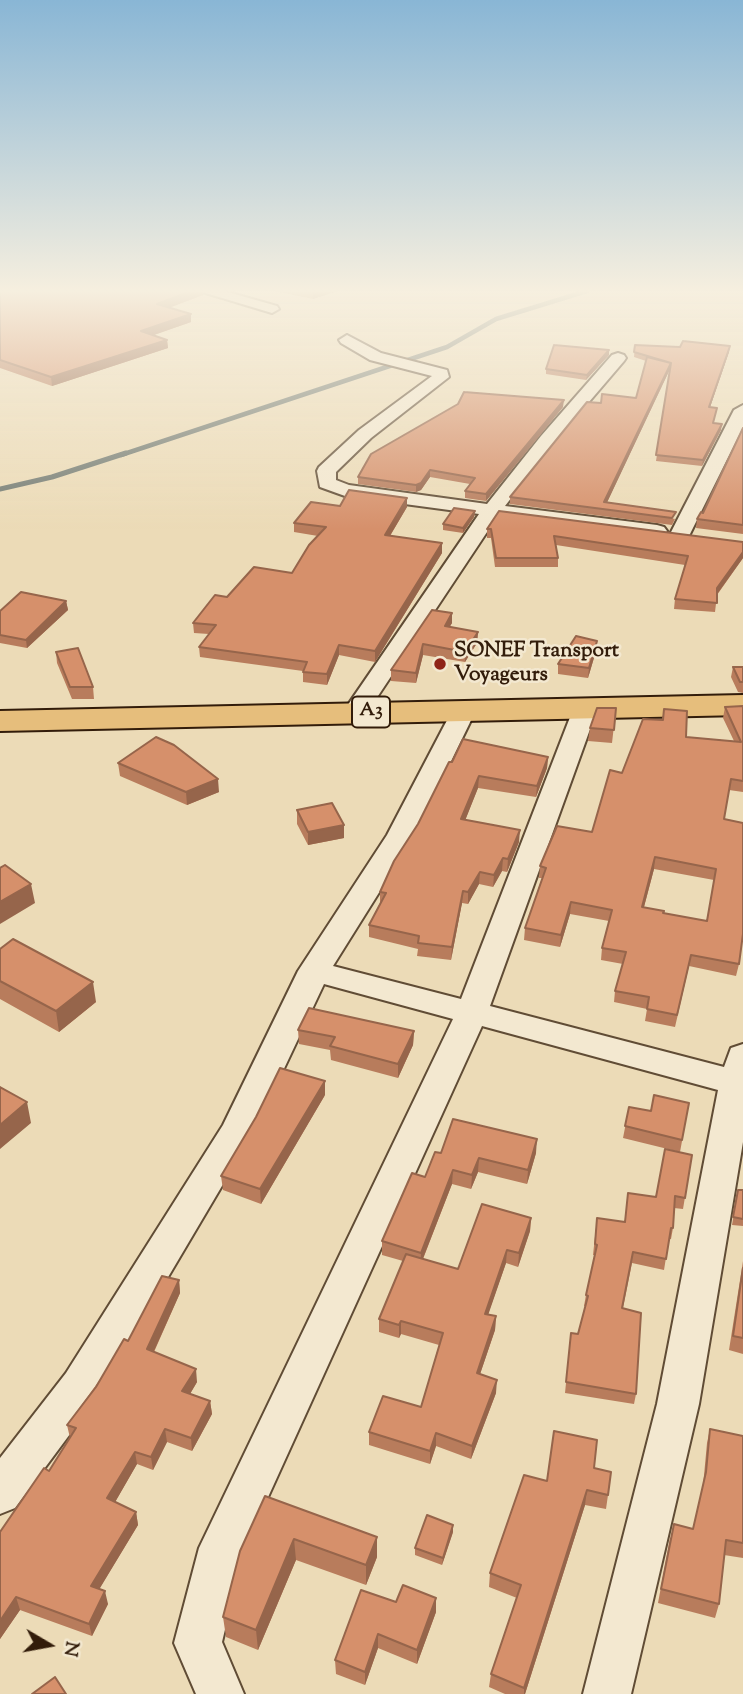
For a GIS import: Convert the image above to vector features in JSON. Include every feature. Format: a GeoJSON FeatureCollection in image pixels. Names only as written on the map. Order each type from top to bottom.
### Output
{"type":"FeatureCollection","features":[{"type":"Feature","properties":{"kind":"highway","name":"A3"},"geometry":{"type":"LineString","coordinates":[[0,721],[743,705]]}},
{"type":"Feature","properties":{"kind":"street"},"geometry":{"type":"LineString","coordinates":[[432,370],[441,373],[441,377],[365,434],[326,471],[327,483],[345,490],[705,538]]}},
{"type":"Feature","properties":{"kind":"street"},"geometry":{"type":"LineString","coordinates":[[355,712],[492,510],[547,440],[608,370]]}},
{"type":"Feature","properties":{"kind":"street"},"geometry":{"type":"LineString","coordinates":[[680,534],[743,410]]}},
{"type":"Feature","properties":{"kind":"street"},"geometry":{"type":"LineString","coordinates":[[220,1694],[198,1643],[222,1548],[472,1013],[586,707]]}},
{"type":"Feature","properties":{"kind":"street"},"geometry":{"type":"LineString","coordinates":[[0,1493],[81,1386],[238,1130],[314,971],[401,835],[464,710]]}},
{"type":"Feature","properties":{"kind":"street"},"geometry":{"type":"LineString","coordinates":[[314,971],[472,1013],[741,1075],[678,1404],[607,1694]]}},
{"type":"Feature","properties":{"kind":"building"},"geometry":{"type":"Polygon","coordinates":[[[30,370],[73,370],[51,377],[30,370]]]}},
{"type":"Feature","properties":{"kind":"building"},"geometry":{"type":"Polygon","coordinates":[[[553,370],[591,370],[587,375],[553,370]]]}},
{"type":"Feature","properties":{"kind":"building"},"geometry":{"type":"Polygon","coordinates":[[[643,370],[668,370],[604,502],[676,512],[672,518],[510,497],[587,402],[601,403],[602,394],[636,398],[643,370]]]}},
{"type":"Feature","properties":{"kind":"building"},"geometry":{"type":"Polygon","coordinates":[[[670,370],[722,370],[709,407],[717,408],[713,423],[722,424],[703,460],[656,455],[670,370]]]}},
{"type":"Feature","properties":{"kind":"building"},"geometry":{"type":"Polygon","coordinates":[[[464,392],[564,400],[486,494],[465,491],[475,478],[430,470],[421,483],[416,485],[358,477],[371,454],[458,404],[464,392]]]}},
{"type":"Feature","properties":{"kind":"building"},"geometry":{"type":"Polygon","coordinates":[[[743,428],[743,525],[697,519],[701,512],[703,513],[743,428]]]}},
{"type":"Feature","properties":{"kind":"building"},"geometry":{"type":"Polygon","coordinates":[[[349,490],[407,498],[385,535],[442,543],[375,651],[339,645],[327,674],[303,672],[307,662],[199,647],[216,625],[193,623],[215,595],[227,597],[254,567],[292,573],[309,545],[326,527],[294,523],[311,502],[340,506],[349,490]]]}},
{"type":"Feature","properties":{"kind":"building"},"geometry":{"type":"Polygon","coordinates":[[[454,508],[475,511],[463,528],[443,524],[454,508]]]}},
{"type":"Feature","properties":{"kind":"building"},"geometry":{"type":"Polygon","coordinates":[[[499,511],[743,542],[743,552],[717,588],[717,603],[675,599],[688,556],[554,536],[558,558],[496,558],[491,529],[487,529],[499,511]]]}},
{"type":"Feature","properties":{"kind":"building"},"geometry":{"type":"Polygon","coordinates":[[[21,592],[66,601],[26,640],[0,635],[0,611],[21,592]]]}},
{"type":"Feature","properties":{"kind":"building"},"geometry":{"type":"Polygon","coordinates":[[[432,610],[452,613],[445,626],[478,632],[465,652],[423,644],[416,673],[391,670],[432,610]]]}},
{"type":"Feature","properties":{"kind":"building"},"geometry":{"type":"Polygon","coordinates":[[[576,636],[597,641],[589,668],[558,664],[576,636]]]}},
{"type":"Feature","properties":{"kind":"building"},"geometry":{"type":"Polygon","coordinates":[[[78,648],[93,687],[70,687],[56,652],[78,648]]]}},
{"type":"Feature","properties":{"kind":"building"},"geometry":{"type":"Polygon","coordinates":[[[733,667],[743,667],[743,682],[740,682],[733,667]]]}},
{"type":"Feature","properties":{"kind":"building"},"geometry":{"type":"Polygon","coordinates":[[[743,706],[743,781],[731,779],[724,819],[743,823],[743,934],[739,964],[691,955],[677,1015],[647,1009],[649,997],[615,991],[626,952],[602,948],[612,910],[571,902],[561,935],[525,928],[546,868],[540,866],[557,826],[592,832],[610,770],[622,773],[643,719],[663,720],[664,709],[687,711],[686,737],[741,742],[725,707],[743,706]],[[655,857],[642,907],[707,921],[716,869],[655,857]]]}},
{"type":"Feature","properties":{"kind":"building"},"geometry":{"type":"Polygon","coordinates":[[[597,708],[616,708],[614,730],[590,728],[597,708]]]}},
{"type":"Feature","properties":{"kind":"building"},"geometry":{"type":"Polygon","coordinates":[[[156,737],[174,745],[218,779],[186,792],[118,763],[156,737]]]}},
{"type":"Feature","properties":{"kind":"building"},"geometry":{"type":"Polygon","coordinates":[[[463,739],[548,757],[537,786],[479,776],[461,819],[520,830],[508,859],[503,858],[494,875],[480,872],[468,892],[463,891],[452,947],[418,943],[419,936],[369,925],[386,893],[380,892],[394,861],[418,824],[463,739]]]}},
{"type":"Feature","properties":{"kind":"building"},"geometry":{"type":"Polygon","coordinates":[[[332,803],[344,825],[308,832],[297,810],[332,803]]]}},
{"type":"Feature","properties":{"kind":"building"},"geometry":{"type":"Polygon","coordinates":[[[5,865],[31,884],[0,902],[0,868],[5,865]]]}},
{"type":"Feature","properties":{"kind":"building"},"geometry":{"type":"Polygon","coordinates":[[[13,939],[93,982],[56,1011],[0,981],[0,949],[13,939]]]}},
{"type":"Feature","properties":{"kind":"building"},"geometry":{"type":"Polygon","coordinates":[[[309,1008],[414,1031],[398,1064],[330,1046],[335,1037],[298,1030],[309,1008]]]}},
{"type":"Feature","properties":{"kind":"building"},"geometry":{"type":"Polygon","coordinates":[[[280,1068],[325,1081],[260,1189],[221,1176],[256,1117],[280,1068]]]}},
{"type":"Feature","properties":{"kind":"building"},"geometry":{"type":"Polygon","coordinates":[[[0,1087],[27,1102],[0,1125],[0,1087]]]}},
{"type":"Feature","properties":{"kind":"building"},"geometry":{"type":"Polygon","coordinates":[[[654,1095],[689,1103],[682,1140],[625,1126],[629,1107],[651,1111],[654,1095]]]}},
{"type":"Feature","properties":{"kind":"building"},"geometry":{"type":"Polygon","coordinates":[[[453,1119],[537,1139],[528,1170],[479,1158],[472,1175],[453,1170],[421,1253],[382,1241],[412,1173],[425,1177],[435,1152],[441,1153],[453,1119]]]}},
{"type":"Feature","properties":{"kind":"building"},"geometry":{"type":"Polygon","coordinates":[[[665,1149],[692,1155],[685,1198],[675,1196],[673,1228],[666,1259],[633,1252],[622,1308],[641,1313],[636,1394],[566,1382],[571,1333],[578,1334],[588,1296],[586,1295],[597,1245],[597,1218],[625,1222],[628,1193],[656,1197],[665,1149]]]}},
{"type":"Feature","properties":{"kind":"building"},"geometry":{"type":"Polygon","coordinates":[[[738,1190],[743,1190],[743,1219],[733,1217],[738,1190]]]}},
{"type":"Feature","properties":{"kind":"building"},"geometry":{"type":"Polygon","coordinates":[[[482,1204],[531,1218],[519,1253],[507,1250],[485,1314],[496,1316],[477,1373],[497,1380],[472,1446],[436,1433],[430,1451],[369,1432],[383,1396],[421,1407],[443,1333],[401,1321],[399,1325],[379,1319],[406,1254],[458,1269],[482,1204]]]}},
{"type":"Feature","properties":{"kind":"building"},"geometry":{"type":"Polygon","coordinates":[[[743,1268],[743,1338],[733,1336],[743,1268]]]}},
{"type":"Feature","properties":{"kind":"building"},"geometry":{"type":"Polygon","coordinates":[[[162,1276],[179,1280],[147,1349],[196,1369],[182,1391],[210,1401],[191,1438],[165,1429],[151,1457],[135,1452],[107,1498],[136,1512],[91,1586],[105,1591],[89,1624],[16,1597],[0,1621],[0,1532],[44,1468],[49,1471],[76,1428],[67,1425],[96,1387],[124,1339],[128,1341],[162,1276]]]}},
{"type":"Feature","properties":{"kind":"building"},"geometry":{"type":"Polygon","coordinates":[[[710,1429],[743,1436],[743,1543],[726,1540],[719,1604],[661,1589],[674,1524],[693,1529],[706,1472],[710,1429]]]}},
{"type":"Feature","properties":{"kind":"building"},"geometry":{"type":"Polygon","coordinates":[[[554,1431],[597,1440],[594,1468],[611,1472],[608,1495],[587,1490],[524,1688],[491,1674],[521,1585],[490,1573],[524,1475],[547,1481],[554,1431]]]}},
{"type":"Feature","properties":{"kind":"building"},"geometry":{"type":"Polygon","coordinates":[[[265,1496],[377,1537],[366,1565],[294,1539],[256,1630],[223,1617],[240,1551],[265,1496]]]}},
{"type":"Feature","properties":{"kind":"building"},"geometry":{"type":"Polygon","coordinates":[[[427,1515],[453,1525],[443,1558],[415,1548],[427,1515]]]}},
{"type":"Feature","properties":{"kind":"building"},"geometry":{"type":"Polygon","coordinates":[[[403,1585],[436,1598],[417,1650],[378,1634],[365,1672],[335,1660],[361,1590],[396,1602],[403,1585]]]}},
{"type":"Feature","properties":{"kind":"building"},"geometry":{"type":"Polygon","coordinates":[[[55,1677],[66,1694],[32,1694],[55,1677]]]}},
{"type":"Feature","properties":{"kind":"waterway"},"geometry":{"type":"LineString","coordinates":[[121,455],[377,370]]}},
{"type":"Feature","properties":{"kind":"waterway"},"geometry":{"type":"LineString","coordinates":[[0,489],[52,477],[126,453]]}},
{"type":"Feature","properties":{"kind":"place","name":"SONEF Transport Voyageurs"},"geometry":{"type":"Point","coordinates":[440,664]}}]}
